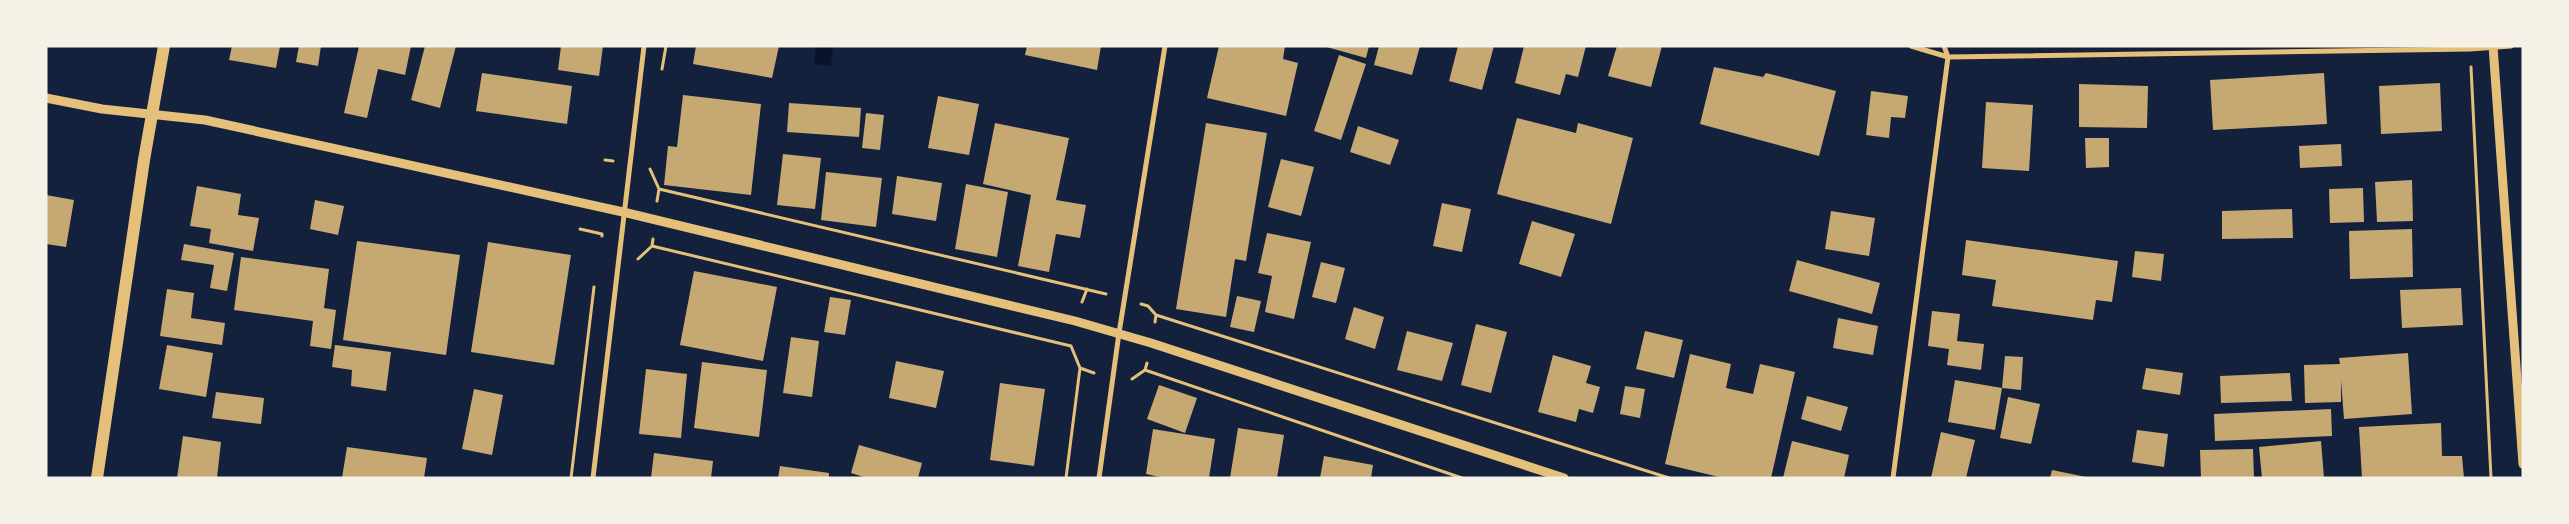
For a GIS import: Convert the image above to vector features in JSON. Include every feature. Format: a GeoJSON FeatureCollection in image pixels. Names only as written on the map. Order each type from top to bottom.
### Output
{"type":"FeatureCollection","features":[{"type":"Feature","properties":{"kind":"main road"},"geometry":{"type":"LineString","coordinates":[[97,478],[144,160],[164,46]]}},
{"type":"Feature","properties":{"kind":"street"},"geometry":{"type":"LineString","coordinates":[[593,478],[644,46]]}},
{"type":"Feature","properties":{"kind":"street"},"geometry":{"type":"LineString","coordinates":[[1099,478],[1119,333],[1165,46]]}},
{"type":"Feature","properties":{"kind":"street"},"geometry":{"type":"LineString","coordinates":[[1911,46],[1948,57],[2470,49],[2511,46]]}},
{"type":"Feature","properties":{"kind":"street"},"geometry":{"type":"LineString","coordinates":[[1893,478],[1948,57],[1944,46]]}},
{"type":"Feature","properties":{"kind":"street"},"geometry":{"type":"LineString","coordinates":[[2493,47],[2523,464]]}},
{"type":"Feature","properties":{"kind":"street"},"geometry":{"type":"LineString","coordinates":[[46,98],[102,109],[205,120],[623,212],[1119,333],[1564,478]]}},
{"type":"Feature","properties":{"kind":"path"},"geometry":{"type":"LineString","coordinates":[[662,74],[666,46]]}},
{"type":"Feature","properties":{"kind":"path"},"geometry":{"type":"LineString","coordinates":[[2470,49],[2491,478]]}},
{"type":"Feature","properties":{"kind":"path"},"geometry":{"type":"LineString","coordinates":[[637,259],[652,246],[659,189],[648,167]]}},
{"type":"Feature","properties":{"kind":"path"},"geometry":{"type":"LineString","coordinates":[[659,189],[1087,289]]}},
{"type":"Feature","properties":{"kind":"path"},"geometry":{"type":"LineString","coordinates":[[580,229],[602,234],[601,243]]}},
{"type":"Feature","properties":{"kind":"path"},"geometry":{"type":"LineString","coordinates":[[652,246],[1071,346],[1080,368],[1066,478]]}},
{"type":"Feature","properties":{"kind":"path"},"geometry":{"type":"LineString","coordinates":[[571,478],[595,282]]}},
{"type":"Feature","properties":{"kind":"path"},"geometry":{"type":"LineString","coordinates":[[1156,315],[1669,478]]}},
{"type":"Feature","properties":{"kind":"path"},"geometry":{"type":"LineString","coordinates":[[1145,370],[1462,478]]}},
{"type":"Feature","properties":{"kind":"water"},"geometry":{"type":"Polygon","coordinates":[[[816,46],[833,46],[831,66],[814,64],[816,46]]]}},
{"type":"Feature","properties":{"kind":"building"},"geometry":{"type":"Polygon","coordinates":[[[232,46],[280,46],[276,68],[229,60],[232,46]]]}},
{"type":"Feature","properties":{"kind":"building"},"geometry":{"type":"Polygon","coordinates":[[[299,46],[321,46],[318,66],[296,62],[299,46]]]}},
{"type":"Feature","properties":{"kind":"building"},"geometry":{"type":"Polygon","coordinates":[[[359,46],[411,46],[405,75],[378,69],[367,118],[344,113],[359,46]]]}},
{"type":"Feature","properties":{"kind":"building"},"geometry":{"type":"Polygon","coordinates":[[[425,46],[456,46],[440,108],[411,100],[425,46]]]}},
{"type":"Feature","properties":{"kind":"building"},"geometry":{"type":"Polygon","coordinates":[[[561,46],[603,46],[599,76],[558,70],[561,46]]]}},
{"type":"Feature","properties":{"kind":"building"},"geometry":{"type":"Polygon","coordinates":[[[696,46],[779,46],[772,78],[693,64],[696,46]]]}},
{"type":"Feature","properties":{"kind":"building"},"geometry":{"type":"Polygon","coordinates":[[[1027,46],[1101,46],[1097,70],[1025,55],[1027,46]]]}},
{"type":"Feature","properties":{"kind":"building"},"geometry":{"type":"Polygon","coordinates":[[[1219,46],[1285,46],[1283,59],[1298,63],[1286,116],[1207,98],[1219,46]]]}},
{"type":"Feature","properties":{"kind":"building"},"geometry":{"type":"Polygon","coordinates":[[[1323,46],[1369,46],[1366,58],[1323,46]]]}},
{"type":"Feature","properties":{"kind":"building"},"geometry":{"type":"Polygon","coordinates":[[[1379,46],[1420,46],[1412,75],[1374,65],[1379,46]]]}},
{"type":"Feature","properties":{"kind":"building"},"geometry":{"type":"Polygon","coordinates":[[[1458,46],[1494,46],[1482,90],[1449,81],[1458,46]]]}},
{"type":"Feature","properties":{"kind":"building"},"geometry":{"type":"Polygon","coordinates":[[[1524,46],[1586,46],[1578,77],[1566,74],[1560,95],[1515,83],[1524,46]]]}},
{"type":"Feature","properties":{"kind":"building"},"geometry":{"type":"Polygon","coordinates":[[[1617,46],[1662,46],[1651,87],[1608,76],[1617,46]]]}},
{"type":"Feature","properties":{"kind":"building"},"geometry":{"type":"Polygon","coordinates":[[[1339,55],[1366,64],[1341,140],[1314,131],[1339,55]]]}},
{"type":"Feature","properties":{"kind":"building"},"geometry":{"type":"Polygon","coordinates":[[[1714,67],[1763,77],[1766,73],[1836,91],[1819,156],[1700,124],[1714,67]]]}},
{"type":"Feature","properties":{"kind":"building"},"geometry":{"type":"Polygon","coordinates":[[[482,73],[572,86],[567,124],[476,111],[482,73]]]}},
{"type":"Feature","properties":{"kind":"building"},"geometry":{"type":"Polygon","coordinates":[[[2324,73],[2327,124],[2213,130],[2210,80],[2324,73]]]}},
{"type":"Feature","properties":{"kind":"building"},"geometry":{"type":"Polygon","coordinates":[[[2440,83],[2442,131],[2381,134],[2379,86],[2440,83]]]}},
{"type":"Feature","properties":{"kind":"building"},"geometry":{"type":"Polygon","coordinates":[[[2079,84],[2148,86],[2147,128],[2079,127],[2079,84]]]}},
{"type":"Feature","properties":{"kind":"building"},"geometry":{"type":"Polygon","coordinates":[[[1871,91],[1908,96],[1905,118],[1891,117],[1889,138],[1866,135],[1871,91]]]}},
{"type":"Feature","properties":{"kind":"building"},"geometry":{"type":"Polygon","coordinates":[[[683,95],[761,104],[751,195],[664,185],[668,146],[677,147],[683,95]]]}},
{"type":"Feature","properties":{"kind":"building"},"geometry":{"type":"Polygon","coordinates":[[[938,96],[979,104],[969,155],[928,148],[938,96]]]}},
{"type":"Feature","properties":{"kind":"building"},"geometry":{"type":"Polygon","coordinates":[[[1986,102],[2033,105],[2029,171],[1982,168],[1986,102]]]}},
{"type":"Feature","properties":{"kind":"building"},"geometry":{"type":"Polygon","coordinates":[[[789,103],[861,108],[859,137],[787,132],[789,103]]]}},
{"type":"Feature","properties":{"kind":"building"},"geometry":{"type":"Polygon","coordinates":[[[866,113],[884,115],[880,150],[862,148],[866,113]]]}},
{"type":"Feature","properties":{"kind":"building"},"geometry":{"type":"Polygon","coordinates":[[[1517,118],[1576,133],[1578,123],[1633,138],[1611,224],[1497,194],[1517,118]]]}},
{"type":"Feature","properties":{"kind":"building"},"geometry":{"type":"Polygon","coordinates":[[[995,123],[1069,138],[1056,200],[1086,205],[1080,238],[1056,234],[1049,272],[1018,266],[1031,195],[983,184],[995,123]]]}},
{"type":"Feature","properties":{"kind":"building"},"geometry":{"type":"Polygon","coordinates":[[[1206,123],[1267,133],[1246,261],[1235,259],[1226,317],[1176,309],[1206,123]]]}},
{"type":"Feature","properties":{"kind":"building"},"geometry":{"type":"Polygon","coordinates":[[[1358,126],[1399,140],[1390,165],[1350,152],[1358,126]]]}},
{"type":"Feature","properties":{"kind":"building"},"geometry":{"type":"Polygon","coordinates":[[[2085,138],[2109,138],[2109,167],[2086,168],[2085,138]]]}},
{"type":"Feature","properties":{"kind":"building"},"geometry":{"type":"Polygon","coordinates":[[[2341,144],[2342,166],[2300,168],[2299,146],[2341,144]]]}},
{"type":"Feature","properties":{"kind":"building"},"geometry":{"type":"Polygon","coordinates":[[[783,154],[821,158],[815,209],[777,205],[783,154]]]}},
{"type":"Feature","properties":{"kind":"building"},"geometry":{"type":"Polygon","coordinates":[[[1281,159],[1314,167],[1301,216],[1268,207],[1281,159]]]}},
{"type":"Feature","properties":{"kind":"building"},"geometry":{"type":"Polygon","coordinates":[[[826,172],[882,178],[876,227],[821,220],[826,172]]]}},
{"type":"Feature","properties":{"kind":"building"},"geometry":{"type":"Polygon","coordinates":[[[897,176],[942,183],[936,221],[892,214],[897,176]]]}},
{"type":"Feature","properties":{"kind":"building"},"geometry":{"type":"Polygon","coordinates":[[[2412,180],[2413,221],[2377,222],[2375,182],[2412,180]]]}},
{"type":"Feature","properties":{"kind":"building"},"geometry":{"type":"Polygon","coordinates":[[[966,184],[1008,192],[997,257],[955,249],[966,184]]]}},
{"type":"Feature","properties":{"kind":"building"},"geometry":{"type":"Polygon","coordinates":[[[197,186],[241,194],[238,215],[259,218],[253,251],[209,243],[211,229],[190,226],[197,186]]]}},
{"type":"Feature","properties":{"kind":"building"},"geometry":{"type":"Polygon","coordinates":[[[2363,188],[2364,222],[2330,223],[2329,189],[2363,188]]]}},
{"type":"Feature","properties":{"kind":"building"},"geometry":{"type":"Polygon","coordinates":[[[46,195],[74,200],[66,247],[46,244],[46,195]]]}},
{"type":"Feature","properties":{"kind":"building"},"geometry":{"type":"Polygon","coordinates":[[[315,200],[344,206],[338,235],[310,229],[315,200]]]}},
{"type":"Feature","properties":{"kind":"building"},"geometry":{"type":"Polygon","coordinates":[[[1442,203],[1471,209],[1462,252],[1433,246],[1442,203]]]}},
{"type":"Feature","properties":{"kind":"building"},"geometry":{"type":"Polygon","coordinates":[[[2292,209],[2293,238],[2222,239],[2222,211],[2292,209]]]}},
{"type":"Feature","properties":{"kind":"building"},"geometry":{"type":"Polygon","coordinates":[[[1831,211],[1875,218],[1869,256],[1825,249],[1831,211]]]}},
{"type":"Feature","properties":{"kind":"building"},"geometry":{"type":"Polygon","coordinates":[[[1532,221],[1575,234],[1561,277],[1519,264],[1532,221]]]}},
{"type":"Feature","properties":{"kind":"building"},"geometry":{"type":"Polygon","coordinates":[[[2412,229],[2413,277],[2350,279],[2349,231],[2412,229]]]}},
{"type":"Feature","properties":{"kind":"building"},"geometry":{"type":"Polygon","coordinates":[[[1267,233],[1311,242],[1294,319],[1265,312],[1272,276],[1258,273],[1267,233]]]}},
{"type":"Feature","properties":{"kind":"building"},"geometry":{"type":"Polygon","coordinates":[[[1966,240],[2118,261],[2112,302],[2096,300],[2093,320],[1992,306],[1996,280],[1962,275],[1966,240]]]}},
{"type":"Feature","properties":{"kind":"building"},"geometry":{"type":"Polygon","coordinates":[[[357,241],[460,255],[446,355],[343,340],[357,241]]]}},
{"type":"Feature","properties":{"kind":"building"},"geometry":{"type":"Polygon","coordinates":[[[488,242],[571,255],[554,365],[471,352],[488,242]]]}},
{"type":"Feature","properties":{"kind":"building"},"geometry":{"type":"Polygon","coordinates":[[[184,244],[234,253],[227,291],[210,288],[214,265],[181,260],[184,244]]]}},
{"type":"Feature","properties":{"kind":"building"},"geometry":{"type":"Polygon","coordinates":[[[2135,251],[2164,254],[2161,281],[2132,277],[2135,251]]]}},
{"type":"Feature","properties":{"kind":"building"},"geometry":{"type":"Polygon","coordinates":[[[241,257],[329,269],[324,308],[336,310],[331,349],[310,346],[313,321],[234,310],[241,257]]]}},
{"type":"Feature","properties":{"kind":"building"},"geometry":{"type":"Polygon","coordinates":[[[1797,260],[1880,283],[1872,314],[1789,291],[1797,260]]]}},
{"type":"Feature","properties":{"kind":"building"},"geometry":{"type":"Polygon","coordinates":[[[1321,262],[1345,268],[1336,303],[1312,297],[1321,262]]]}},
{"type":"Feature","properties":{"kind":"building"},"geometry":{"type":"Polygon","coordinates":[[[694,271],[777,287],[763,361],[680,345],[694,271]]]}},
{"type":"Feature","properties":{"kind":"building"},"geometry":{"type":"Polygon","coordinates":[[[2461,288],[2463,325],[2402,328],[2400,290],[2461,288]]]}},
{"type":"Feature","properties":{"kind":"building"},"geometry":{"type":"Polygon","coordinates":[[[167,289],[194,293],[191,318],[225,323],[222,345],[160,336],[167,289]]]}},
{"type":"Feature","properties":{"kind":"building"},"geometry":{"type":"Polygon","coordinates":[[[1237,296],[1261,301],[1254,332],[1230,327],[1237,296]]]}},
{"type":"Feature","properties":{"kind":"building"},"geometry":{"type":"Polygon","coordinates":[[[830,297],[851,300],[845,335],[824,332],[830,297]]]}},
{"type":"Feature","properties":{"kind":"building"},"geometry":{"type":"Polygon","coordinates":[[[1354,307],[1384,317],[1375,349],[1345,339],[1354,307]]]}},
{"type":"Feature","properties":{"kind":"building"},"geometry":{"type":"Polygon","coordinates":[[[1932,311],[1960,314],[1957,341],[1984,344],[1981,370],[1947,365],[1949,349],[1928,346],[1932,311]]]}},
{"type":"Feature","properties":{"kind":"building"},"geometry":{"type":"Polygon","coordinates":[[[1838,318],[1878,326],[1873,355],[1833,348],[1838,318]]]}},
{"type":"Feature","properties":{"kind":"building"},"geometry":{"type":"Polygon","coordinates":[[[1476,324],[1507,332],[1491,393],[1461,385],[1476,324]]]}},
{"type":"Feature","properties":{"kind":"building"},"geometry":{"type":"Polygon","coordinates":[[[1407,331],[1453,343],[1442,381],[1397,370],[1407,331]]]}},
{"type":"Feature","properties":{"kind":"building"},"geometry":{"type":"Polygon","coordinates":[[[1645,331],[1683,340],[1674,378],[1636,369],[1645,331]]]}},
{"type":"Feature","properties":{"kind":"building"},"geometry":{"type":"Polygon","coordinates":[[[791,337],[819,341],[812,397],[783,393],[791,337]]]}},
{"type":"Feature","properties":{"kind":"building"},"geometry":{"type":"Polygon","coordinates":[[[167,345],[213,353],[206,397],[159,389],[167,345]]]}},
{"type":"Feature","properties":{"kind":"building"},"geometry":{"type":"Polygon","coordinates":[[[335,345],[391,352],[386,391],[351,386],[352,370],[332,367],[335,345]]]}},
{"type":"Feature","properties":{"kind":"building"},"geometry":{"type":"Polygon","coordinates":[[[2408,353],[2412,414],[2344,419],[2341,380],[2341,402],[2305,403],[2304,365],[2340,364],[2339,358],[2408,353]]]}},
{"type":"Feature","properties":{"kind":"building"},"geometry":{"type":"Polygon","coordinates":[[[1690,354],[1731,364],[1726,388],[1753,394],[1760,364],[1795,372],[1771,478],[1723,478],[1665,464],[1690,354]]]}},
{"type":"Feature","properties":{"kind":"building"},"geometry":{"type":"Polygon","coordinates":[[[1553,355],[1591,366],[1586,383],[1600,387],[1593,413],[1579,409],[1576,422],[1538,412],[1553,355]]]}},
{"type":"Feature","properties":{"kind":"building"},"geometry":{"type":"Polygon","coordinates":[[[2005,356],[2023,357],[2021,390],[2002,388],[2005,356]]]}},
{"type":"Feature","properties":{"kind":"building"},"geometry":{"type":"Polygon","coordinates":[[[896,361],[944,371],[936,408],[889,398],[896,361]]]}},
{"type":"Feature","properties":{"kind":"building"},"geometry":{"type":"Polygon","coordinates":[[[702,362],[767,370],[759,437],[694,428],[702,362]]]}},
{"type":"Feature","properties":{"kind":"building"},"geometry":{"type":"Polygon","coordinates":[[[2146,368],[2183,373],[2180,395],[2142,389],[2146,368]]]}},
{"type":"Feature","properties":{"kind":"building"},"geometry":{"type":"Polygon","coordinates":[[[646,369],[687,374],[681,438],[639,434],[646,369]]]}},
{"type":"Feature","properties":{"kind":"building"},"geometry":{"type":"Polygon","coordinates":[[[2290,373],[2292,401],[2221,403],[2220,376],[2290,373]]]}},
{"type":"Feature","properties":{"kind":"building"},"geometry":{"type":"Polygon","coordinates":[[[1955,380],[2002,388],[1995,430],[1948,422],[1955,380]]]}},
{"type":"Feature","properties":{"kind":"building"},"geometry":{"type":"Polygon","coordinates":[[[1000,383],[1045,389],[1034,466],[990,460],[1000,383]]]}},
{"type":"Feature","properties":{"kind":"building"},"geometry":{"type":"Polygon","coordinates":[[[1159,385],[1197,398],[1185,433],[1147,419],[1159,385]]]}},
{"type":"Feature","properties":{"kind":"building"},"geometry":{"type":"Polygon","coordinates":[[[1625,386],[1645,389],[1640,418],[1620,414],[1625,386]]]}},
{"type":"Feature","properties":{"kind":"building"},"geometry":{"type":"Polygon","coordinates":[[[474,389],[503,395],[492,455],[462,449],[474,389]]]}},
{"type":"Feature","properties":{"kind":"building"},"geometry":{"type":"Polygon","coordinates":[[[216,392],[264,398],[261,424],[212,418],[216,392]]]}},
{"type":"Feature","properties":{"kind":"building"},"geometry":{"type":"Polygon","coordinates":[[[1807,396],[1848,407],[1841,431],[1801,419],[1807,396]]]}},
{"type":"Feature","properties":{"kind":"building"},"geometry":{"type":"Polygon","coordinates":[[[2008,397],[2040,404],[2031,444],[2000,438],[2008,397]]]}},
{"type":"Feature","properties":{"kind":"building"},"geometry":{"type":"Polygon","coordinates":[[[2331,409],[2332,436],[2215,441],[2214,414],[2331,409]]]}},
{"type":"Feature","properties":{"kind":"building"},"geometry":{"type":"Polygon","coordinates":[[[2441,423],[2442,456],[2462,456],[2464,478],[2362,478],[2359,427],[2441,423]]]}},
{"type":"Feature","properties":{"kind":"building"},"geometry":{"type":"Polygon","coordinates":[[[1238,428],[1284,435],[1277,478],[1230,478],[1238,428]]]}},
{"type":"Feature","properties":{"kind":"building"},"geometry":{"type":"Polygon","coordinates":[[[1153,429],[1215,439],[1209,478],[1165,478],[1146,474],[1153,429]]]}},
{"type":"Feature","properties":{"kind":"building"},"geometry":{"type":"Polygon","coordinates":[[[2137,430],[2168,434],[2164,467],[2132,462],[2137,430]]]}},
{"type":"Feature","properties":{"kind":"building"},"geometry":{"type":"Polygon","coordinates":[[[1941,432],[1975,440],[1966,478],[1931,478],[1941,432]]]}},
{"type":"Feature","properties":{"kind":"building"},"geometry":{"type":"Polygon","coordinates":[[[183,436],[221,442],[217,478],[177,478],[183,436]]]}},
{"type":"Feature","properties":{"kind":"building"},"geometry":{"type":"Polygon","coordinates":[[[1792,441],[1849,455],[1844,478],[1783,478],[1792,441]]]}},
{"type":"Feature","properties":{"kind":"building"},"geometry":{"type":"Polygon","coordinates":[[[2321,441],[2324,478],[2262,478],[2259,447],[2321,441]]]}},
{"type":"Feature","properties":{"kind":"building"},"geometry":{"type":"Polygon","coordinates":[[[859,445],[922,463],[918,478],[867,478],[851,473],[859,445]]]}},
{"type":"Feature","properties":{"kind":"building"},"geometry":{"type":"Polygon","coordinates":[[[347,447],[427,458],[424,478],[342,478],[347,447]]]}},
{"type":"Feature","properties":{"kind":"building"},"geometry":{"type":"Polygon","coordinates":[[[2253,449],[2254,478],[2201,478],[2200,450],[2253,449]]]}},
{"type":"Feature","properties":{"kind":"building"},"geometry":{"type":"Polygon","coordinates":[[[654,453],[713,461],[711,478],[651,478],[654,453]]]}},
{"type":"Feature","properties":{"kind":"building"},"geometry":{"type":"Polygon","coordinates":[[[1324,456],[1373,465],[1371,478],[1320,478],[1324,456]]]}},
{"type":"Feature","properties":{"kind":"building"},"geometry":{"type":"Polygon","coordinates":[[[780,466],[829,473],[829,478],[778,478],[780,466]]]}},
{"type":"Feature","properties":{"kind":"building"},"geometry":{"type":"Polygon","coordinates":[[[2052,470],[2086,477],[2086,478],[2050,478],[2052,470]]]}}]}
